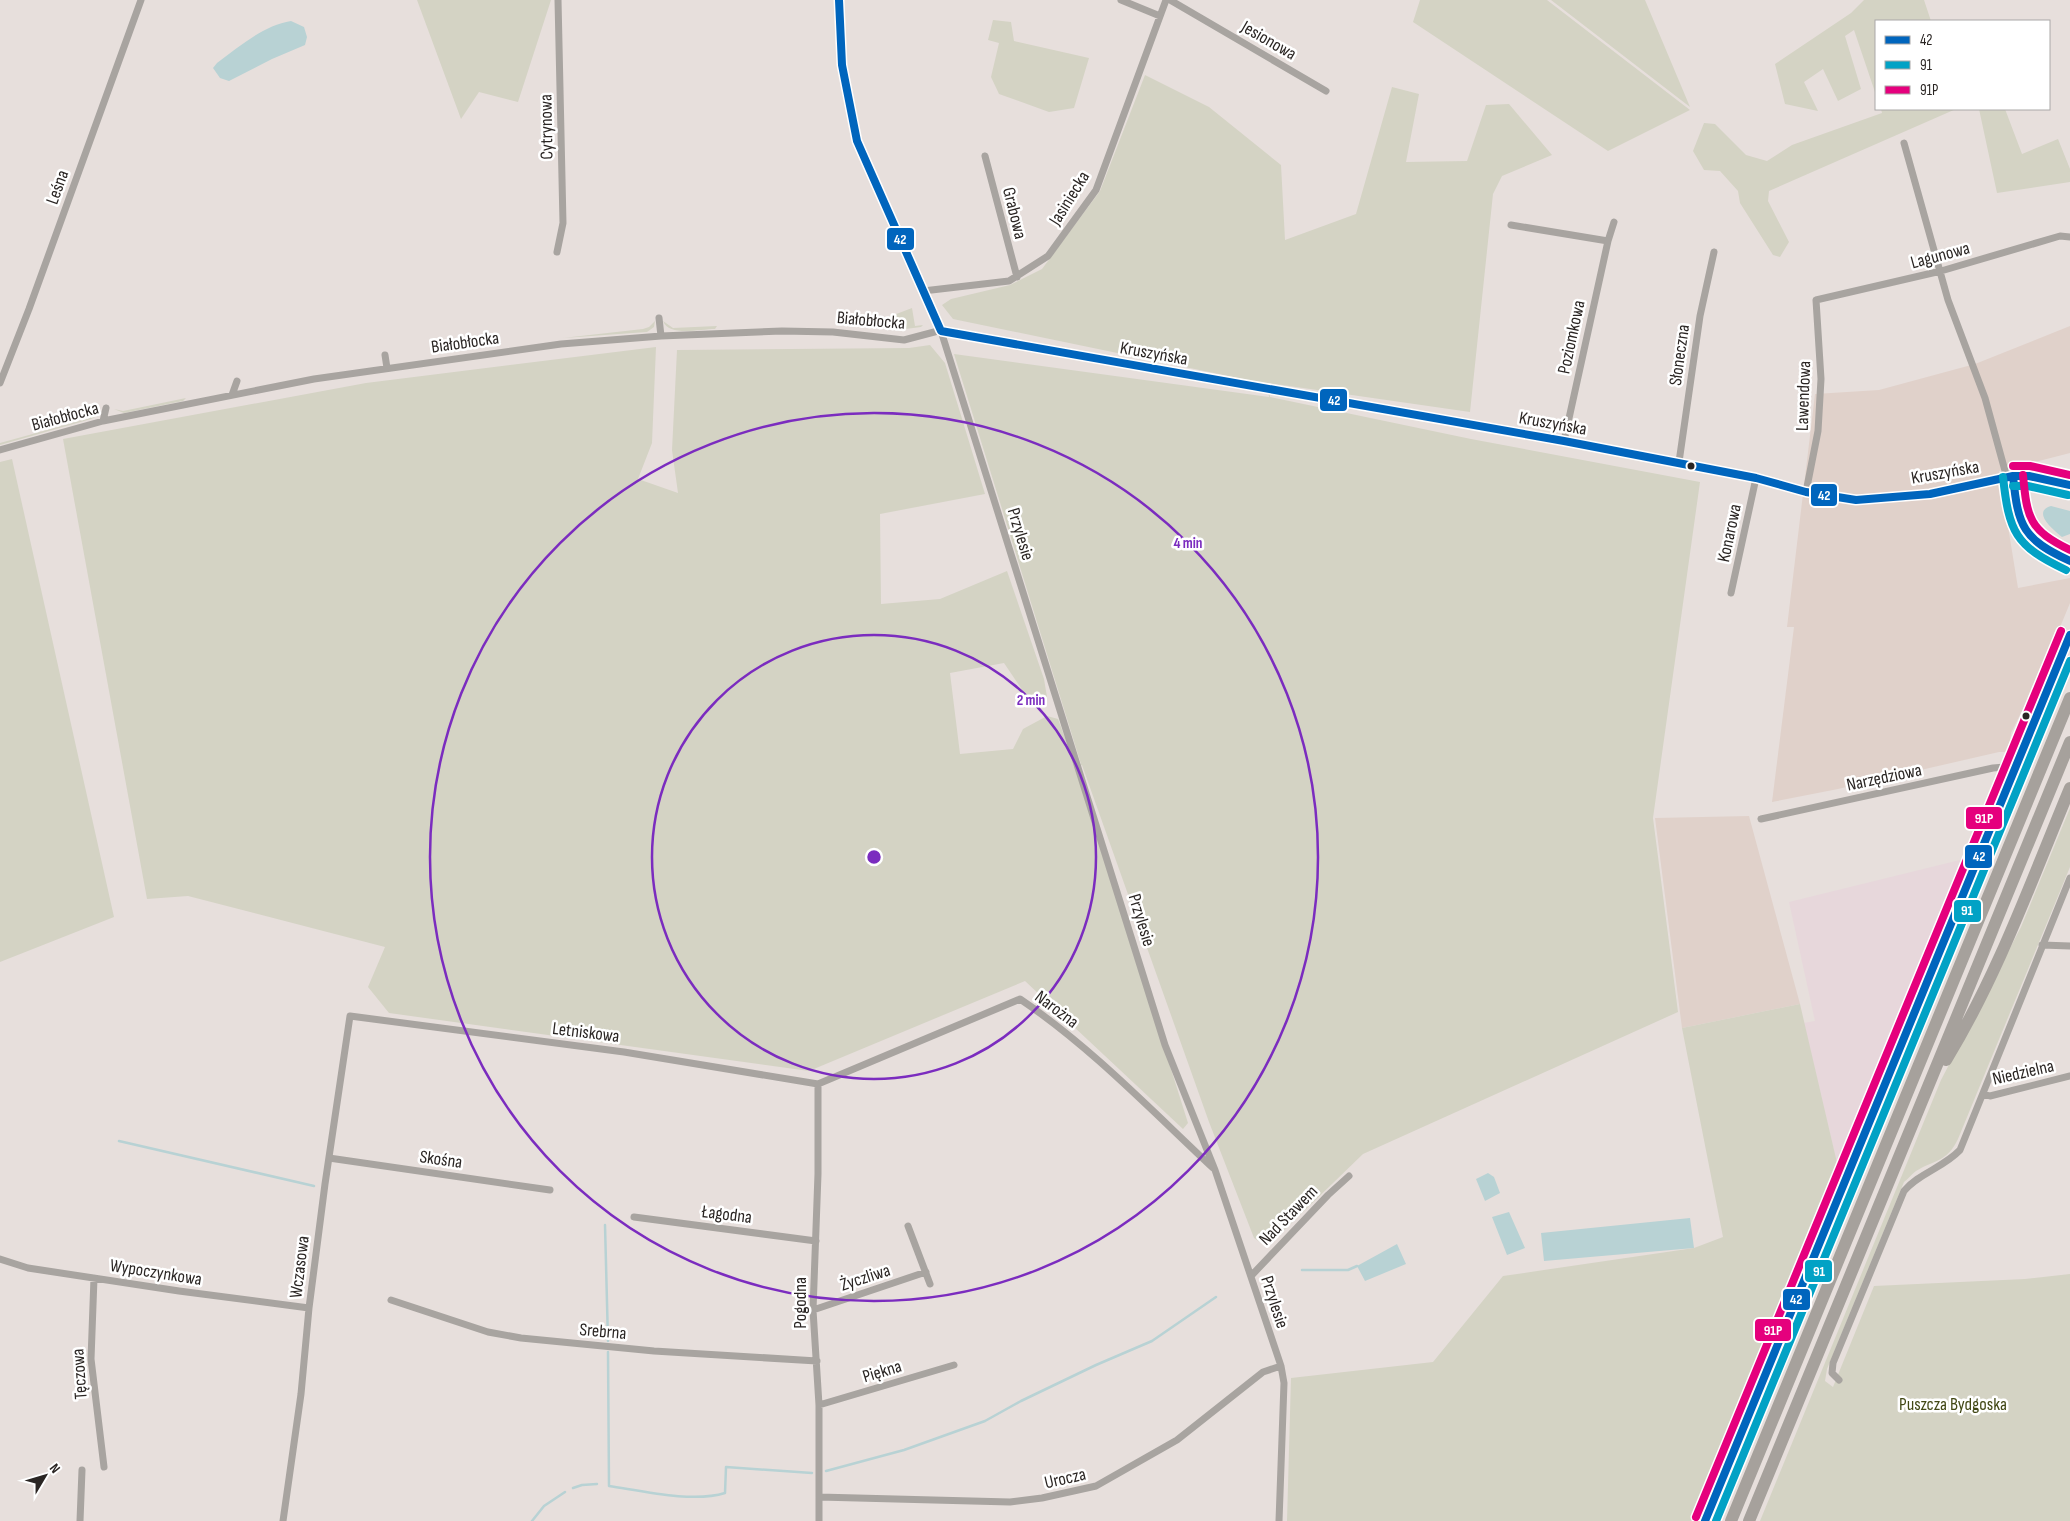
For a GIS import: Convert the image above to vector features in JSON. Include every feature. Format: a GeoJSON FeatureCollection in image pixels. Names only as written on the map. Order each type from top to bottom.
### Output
{"type":"FeatureCollection","features":[{"type":"Feature","properties":{"kind":"highway"},"geometry":{"type":"LineString","coordinates":[[1731,1521],[2070,698]]}},
{"type":"Feature","properties":{"kind":"highway"},"geometry":{"type":"LineString","coordinates":[[1749,1521],[2070,742]]}},
{"type":"Feature","properties":{"kind":"highway"},"geometry":{"type":"LineString","coordinates":[[1926,1095],[1955,1046],[1983,992],[2070,788]]}},
{"type":"Feature","properties":{"kind":"street","name":"Leśna"},"geometry":{"type":"LineString","coordinates":[[0,383],[29,309],[141,0]]}},
{"type":"Feature","properties":{"kind":"street","name":"Cytrynowa"},"geometry":{"type":"LineString","coordinates":[[557,252],[563,223],[558,0]]}},
{"type":"Feature","properties":{"kind":"street"},"geometry":{"type":"LineString","coordinates":[[839,0],[842,65],[852,124],[866,164],[941,331]]}},
{"type":"Feature","properties":{"kind":"street"},"geometry":{"type":"LineString","coordinates":[[1121,0],[1160,16]]}},
{"type":"Feature","properties":{"kind":"street","name":"Jasiniecka"},"geometry":{"type":"LineString","coordinates":[[923,291],[1009,281],[1048,256],[1096,190],[1166,0]]}},
{"type":"Feature","properties":{"kind":"street","name":"Jesionowa"},"geometry":{"type":"LineString","coordinates":[[1170,0],[1326,91]]}},
{"type":"Feature","properties":{"kind":"street"},"geometry":{"type":"LineString","coordinates":[[1904,143],[1942,271],[1948,300],[1985,398],[2010,477],[2016,511],[2027,533],[2045,550],[2070,561]]}},
{"type":"Feature","properties":{"kind":"street","name":"Grabowa"},"geometry":{"type":"LineString","coordinates":[[985,156],[1016,277]]}},
{"type":"Feature","properties":{"kind":"street","name":"Poziomkowa"},"geometry":{"type":"LineString","coordinates":[[1564,441],[1608,241],[1614,222]]}},
{"type":"Feature","properties":{"kind":"street"},"geometry":{"type":"LineString","coordinates":[[1511,225],[1608,241]]}},
{"type":"Feature","properties":{"kind":"street","name":"Lagunowa"},"geometry":{"type":"LineString","coordinates":[[1816,300],[1942,271],[2060,236],[2070,237]]}},
{"type":"Feature","properties":{"kind":"street","name":"Słoneczna"},"geometry":{"type":"LineString","coordinates":[[1678,462],[1700,316],[1714,252]]}},
{"type":"Feature","properties":{"kind":"street","name":"Lawendowa"},"geometry":{"type":"LineString","coordinates":[[1806,492],[1818,430],[1821,379],[1816,300]]}},
{"type":"Feature","properties":{"kind":"street"},"geometry":{"type":"LineString","coordinates":[[659,318],[661,336]]}},
{"type":"Feature","properties":{"kind":"street","name":"Białobłocka"},"geometry":{"type":"LineString","coordinates":[[0,450],[103,421],[314,379],[561,344],[661,336],[814,331],[897,340],[912,339],[941,331]]}},
{"type":"Feature","properties":{"kind":"street","name":"Kruszyńska"},"geometry":{"type":"LineString","coordinates":[[941,331],[1678,462],[1756,478],[1806,492],[1856,500],[1930,494],[2010,477],[2029,476],[2070,485]]}},
{"type":"Feature","properties":{"kind":"street","name":"Przylesie"},"geometry":{"type":"LineString","coordinates":[[941,331],[1166,1045],[1215,1170],[1281,1366],[1284,1383],[1279,1521]]}},
{"type":"Feature","properties":{"kind":"street"},"geometry":{"type":"LineString","coordinates":[[385,355],[387,368]]}},
{"type":"Feature","properties":{"kind":"street"},"geometry":{"type":"LineString","coordinates":[[232,396],[237,381]]}},
{"type":"Feature","properties":{"kind":"street"},"geometry":{"type":"LineString","coordinates":[[103,421],[106,408]]}},
{"type":"Feature","properties":{"kind":"street","name":"Konarowa"},"geometry":{"type":"LineString","coordinates":[[1731,593],[1756,478]]}},
{"type":"Feature","properties":{"kind":"street"},"geometry":{"type":"LineString","coordinates":[[1705,1521],[2070,635]]}},
{"type":"Feature","properties":{"kind":"street","name":"Narzędziowa"},"geometry":{"type":"LineString","coordinates":[[1761,820],[1993,768],[2005,767],[2014,770]]}},
{"type":"Feature","properties":{"kind":"street"},"geometry":{"type":"LineString","coordinates":[[1839,1380],[1832,1373],[1833,1363],[1904,1191],[1912,1181],[1947,1162],[1960,1150],[2070,878]]}},
{"type":"Feature","properties":{"kind":"street"},"geometry":{"type":"LineString","coordinates":[[2042,945],[2070,946]]}},
{"type":"Feature","properties":{"kind":"street","name":"Narożna"},"geometry":{"type":"LineString","coordinates":[[818,1084],[1020,999],[1043,1015],[1101,1063],[1215,1170]]}},
{"type":"Feature","properties":{"kind":"street","name":"Letniskowa"},"geometry":{"type":"LineString","coordinates":[[350,1016],[624,1052],[818,1084]]}},
{"type":"Feature","properties":{"kind":"street","name":"Wczasowa"},"geometry":{"type":"LineString","coordinates":[[283,1521],[302,1385],[309,1308],[350,1016]]}},
{"type":"Feature","properties":{"kind":"street","name":"Niedzielna"},"geometry":{"type":"LineString","coordinates":[[1983,1094],[1990,1096],[2070,1076]]}},
{"type":"Feature","properties":{"kind":"street","name":"Pogodna"},"geometry":{"type":"LineString","coordinates":[[818,1084],[813,1310],[819,1405],[819,1521]]}},
{"type":"Feature","properties":{"kind":"street","name":"Skośna"},"geometry":{"type":"LineString","coordinates":[[329,1158],[550,1190]]}},
{"type":"Feature","properties":{"kind":"street","name":"Nad Stawem"},"geometry":{"type":"LineString","coordinates":[[1251,1276],[1328,1195],[1349,1176]]}},
{"type":"Feature","properties":{"kind":"street","name":"Łagodna"},"geometry":{"type":"LineString","coordinates":[[634,1217],[816,1241]]}},
{"type":"Feature","properties":{"kind":"street"},"geometry":{"type":"LineString","coordinates":[[908,1226],[930,1284]]}},
{"type":"Feature","properties":{"kind":"street","name":"Wypoczynkowa"},"geometry":{"type":"LineString","coordinates":[[0,1259],[28,1268],[309,1308]]}},
{"type":"Feature","properties":{"kind":"street","name":"Życzliwa"},"geometry":{"type":"LineString","coordinates":[[813,1310],[926,1272]]}},
{"type":"Feature","properties":{"kind":"street","name":"Tęczowa"},"geometry":{"type":"LineString","coordinates":[[94,1278],[91,1359],[104,1467]]}},
{"type":"Feature","properties":{"kind":"street","name":"Srebrna"},"geometry":{"type":"LineString","coordinates":[[391,1300],[488,1332],[520,1338],[654,1351],[817,1361]]}},
{"type":"Feature","properties":{"kind":"street","name":"Piękna"},"geometry":{"type":"LineString","coordinates":[[819,1405],[954,1365]]}},
{"type":"Feature","properties":{"kind":"street","name":"Urocza"},"geometry":{"type":"LineString","coordinates":[[819,1497],[1010,1502],[1042,1498],[1096,1486],[1177,1440],[1263,1372],[1281,1366]]}},
{"type":"Feature","properties":{"kind":"street"},"geometry":{"type":"LineString","coordinates":[[80,1521],[82,1470]]}},
{"type":"Feature","properties":{"kind":"shaded area"},"geometry":{"type":"Polygon","coordinates":[[[2070,326],[2070,453],[1999,471],[2018,588],[2070,578],[2070,603],[2044,666],[2011,733],[2008,752],[1999,752],[1838,789],[1772,802],[1794,627],[1787,627],[1815,394],[1879,390],[1975,364],[2070,326]]]}},
{"type":"Feature","properties":{"kind":"shaded area"},"geometry":{"type":"Polygon","coordinates":[[[1749,816],[1800,1004],[1682,1028],[1655,818],[1749,816]]]}},
{"type":"Feature","properties":{"kind":"shaded area"},"geometry":{"type":"Polygon","coordinates":[[[1964,859],[1838,1167],[1804,1023],[1815,1021],[1789,902],[1964,859]]]}},
{"type":"Feature","properties":{"kind":"green space"},"geometry":{"type":"Polygon","coordinates":[[[417,0],[551,0],[518,102],[479,92],[461,119],[417,0]]]}},
{"type":"Feature","properties":{"kind":"green space"},"geometry":{"type":"Polygon","coordinates":[[[1420,0],[1547,0],[1690,110],[1608,151],[1413,22],[1420,0]]]}},
{"type":"Feature","properties":{"kind":"green space"},"geometry":{"type":"Polygon","coordinates":[[[1551,0],[1645,0],[1690,107],[1551,0]]]}},
{"type":"Feature","properties":{"kind":"green space"},"geometry":{"type":"Polygon","coordinates":[[[1864,0],[1924,0],[1931,20],[1875,20],[1875,92],[1854,30],[1845,36],[1861,89],[1838,101],[1823,69],[1804,82],[1818,111],[1785,104],[1775,64],[1851,13],[1864,0]]]}},
{"type":"Feature","properties":{"kind":"green space"},"geometry":{"type":"Polygon","coordinates":[[[993,20],[1011,22],[1014,41],[1089,58],[1074,108],[1049,112],[999,94],[991,77],[999,43],[988,40],[993,20]]]}},
{"type":"Feature","properties":{"kind":"green space"},"geometry":{"type":"Polygon","coordinates":[[[1145,75],[1209,107],[1281,165],[1285,240],[1356,214],[1392,87],[1419,94],[1406,162],[1467,161],[1486,105],[1509,104],[1552,155],[1502,176],[1493,194],[1470,412],[1268,383],[1270,397],[1471,439],[1700,482],[1653,818],[1678,1012],[1363,1154],[1267,1247],[1254,1238],[1209,1122],[1082,765],[1076,768],[1188,1123],[1183,1129],[1025,981],[809,1071],[389,1013],[368,987],[385,947],[188,896],[147,899],[63,439],[366,383],[656,347],[652,443],[638,479],[678,493],[672,450],[677,350],[909,348],[930,345],[945,363],[985,494],[880,514],[881,604],[940,599],[1007,571],[1044,679],[1047,697],[1031,703],[1004,663],[950,673],[960,754],[1013,749],[1023,729],[1047,716],[1058,719],[1075,765],[1081,764],[954,354],[1269,397],[1267,384],[953,319],[942,305],[951,299],[1010,285],[1042,269],[1100,191],[1145,75]]]}},
{"type":"Feature","properties":{"kind":"green space"},"geometry":{"type":"Polygon","coordinates":[[[1881,110],[1954,110],[1769,191],[1768,201],[1789,242],[1780,257],[1773,255],[1740,203],[1738,191],[1720,171],[1704,170],[1693,151],[1704,123],[1715,124],[1746,155],[1767,161],[1792,145],[1882,113],[1881,110]]]}},
{"type":"Feature","properties":{"kind":"green space"},"geometry":{"type":"Polygon","coordinates":[[[1979,110],[2005,110],[2022,154],[2058,139],[2070,169],[2070,182],[1997,193],[1979,110]]]}},
{"type":"Feature","properties":{"kind":"green space"},"geometry":{"type":"Polygon","coordinates":[[[912,308],[915,326],[923,325],[921,327],[898,330],[880,325],[878,321],[912,308]]]}},
{"type":"Feature","properties":{"kind":"green space"},"geometry":{"type":"Polygon","coordinates":[[[655,321],[654,327],[647,332],[563,338],[643,329],[649,327],[655,321]]]}},
{"type":"Feature","properties":{"kind":"green space"},"geometry":{"type":"Polygon","coordinates":[[[663,321],[673,328],[717,326],[715,329],[678,331],[666,326],[663,321]]]}},
{"type":"Feature","properties":{"kind":"green space"},"geometry":{"type":"Polygon","coordinates":[[[186,398],[183,401],[124,413],[114,409],[123,411],[186,398]]]}},
{"type":"Feature","properties":{"kind":"green space"},"geometry":{"type":"Polygon","coordinates":[[[99,411],[97,416],[91,419],[0,445],[0,443],[87,419],[99,411]]]}},
{"type":"Feature","properties":{"kind":"green space"},"geometry":{"type":"Polygon","coordinates":[[[12,459],[114,917],[0,962],[0,462],[12,459]]]}},
{"type":"Feature","properties":{"kind":"green space","name":"Puszcza Bydgoska"},"geometry":{"type":"Polygon","coordinates":[[[2070,808],[2070,867],[1958,1139],[1950,1152],[1945,1156],[1916,1171],[1904,1182],[1827,1369],[1825,1381],[1833,1387],[1874,1286],[2025,1279],[2070,1274],[2070,1521],[1760,1521],[1941,1080],[2021,927],[2070,808]]]}},
{"type":"Feature","properties":{"kind":"green space"},"geometry":{"type":"Polygon","coordinates":[[[1800,1004],[1838,1167],[1691,1521],[1287,1521],[1291,1378],[1433,1362],[1503,1276],[1694,1248],[1723,1237],[1682,1028],[1800,1004]]]}},
{"type":"Feature","properties":{"kind":"water"},"geometry":{"type":"Polygon","coordinates":[[[291,21],[304,27],[307,37],[305,45],[229,81],[220,78],[213,68],[217,63],[252,38],[271,27],[291,21]]]}},
{"type":"Feature","properties":{"kind":"water"},"geometry":{"type":"Polygon","coordinates":[[[2051,506],[2070,511],[2070,534],[2062,537],[2046,521],[2043,512],[2051,506]]]}},
{"type":"Feature","properties":{"kind":"water"},"geometry":{"type":"Polygon","coordinates":[[[1488,1173],[1494,1177],[1500,1193],[1485,1201],[1476,1179],[1488,1173]]]}},
{"type":"Feature","properties":{"kind":"water"},"geometry":{"type":"Polygon","coordinates":[[[1509,1212],[1525,1248],[1507,1255],[1492,1217],[1509,1212]]]}},
{"type":"Feature","properties":{"kind":"water"},"geometry":{"type":"Polygon","coordinates":[[[1690,1218],[1694,1248],[1544,1261],[1541,1233],[1690,1218]]]}},
{"type":"Feature","properties":{"kind":"water"},"geometry":{"type":"Polygon","coordinates":[[[1397,1244],[1406,1264],[1365,1281],[1357,1266],[1397,1244]]]}},
{"type":"Feature","properties":{"kind":"waterway"},"geometry":{"type":"LineString","coordinates":[[119,1141],[314,1186]]}},
{"type":"Feature","properties":{"kind":"waterway"},"geometry":{"type":"LineString","coordinates":[[605,1225],[608,1341]]}},
{"type":"Feature","properties":{"kind":"waterway"},"geometry":{"type":"LineString","coordinates":[[1302,1270],[1348,1270],[1357,1266]]}},
{"type":"Feature","properties":{"kind":"waterway"},"geometry":{"type":"LineString","coordinates":[[826,1471],[904,1450],[985,1421],[1021,1401],[1096,1365],[1152,1341],[1216,1297]]}},
{"type":"Feature","properties":{"kind":"waterway"},"geometry":{"type":"LineString","coordinates":[[608,1352],[609,1486],[667,1495],[698,1497],[725,1493],[726,1467],[812,1473]]}},
{"type":"Feature","properties":{"kind":"waterway"},"geometry":{"type":"LineString","coordinates":[[573,1488],[597,1484]]}},
{"type":"Feature","properties":{"kind":"waterway"},"geometry":{"type":"LineString","coordinates":[[532,1521],[544,1506],[565,1492]]}},
{"type":"Feature","properties":{"kind":"transit line","name":"42"},"geometry":{"type":"LineString","coordinates":[[839,0],[842,65],[857,141],[941,331],[1564,441],[1756,478],[1806,492],[1856,500],[1930,494],[2013,476],[2029,476],[2070,485]]}},
{"type":"Feature","properties":{"kind":"transit line","name":"91P"},"geometry":{"type":"LineString","coordinates":[[2013,466],[2030,466],[2070,475]]}},
{"type":"Feature","properties":{"kind":"transit line","name":"91P"},"geometry":{"type":"LineString","coordinates":[[2023,475],[2026,502],[2038,529],[2056,543],[2070,550]]}},
{"type":"Feature","properties":{"kind":"transit line","name":"42"},"geometry":{"type":"LineString","coordinates":[[2013,476],[2017,508],[2026,529],[2042,546],[2070,561]]}},
{"type":"Feature","properties":{"kind":"transit line","name":"91"},"geometry":{"type":"LineString","coordinates":[[2003,477],[2008,511],[2018,535],[2025,545],[2035,553],[2066,570]]}},
{"type":"Feature","properties":{"kind":"transit line","name":"91"},"geometry":{"type":"LineString","coordinates":[[2013,486],[2028,486],[2068,495]]}},
{"type":"Feature","properties":{"kind":"transit line","name":"91P"},"geometry":{"type":"LineString","coordinates":[[1696,1517],[2061,631]]}},
{"type":"Feature","properties":{"kind":"transit line","name":"42"},"geometry":{"type":"LineString","coordinates":[[1705,1521],[2070,635]]}},
{"type":"Feature","properties":{"kind":"transit line","name":"91"},"geometry":{"type":"LineString","coordinates":[[1716,1521],[2070,661]]}}]}
